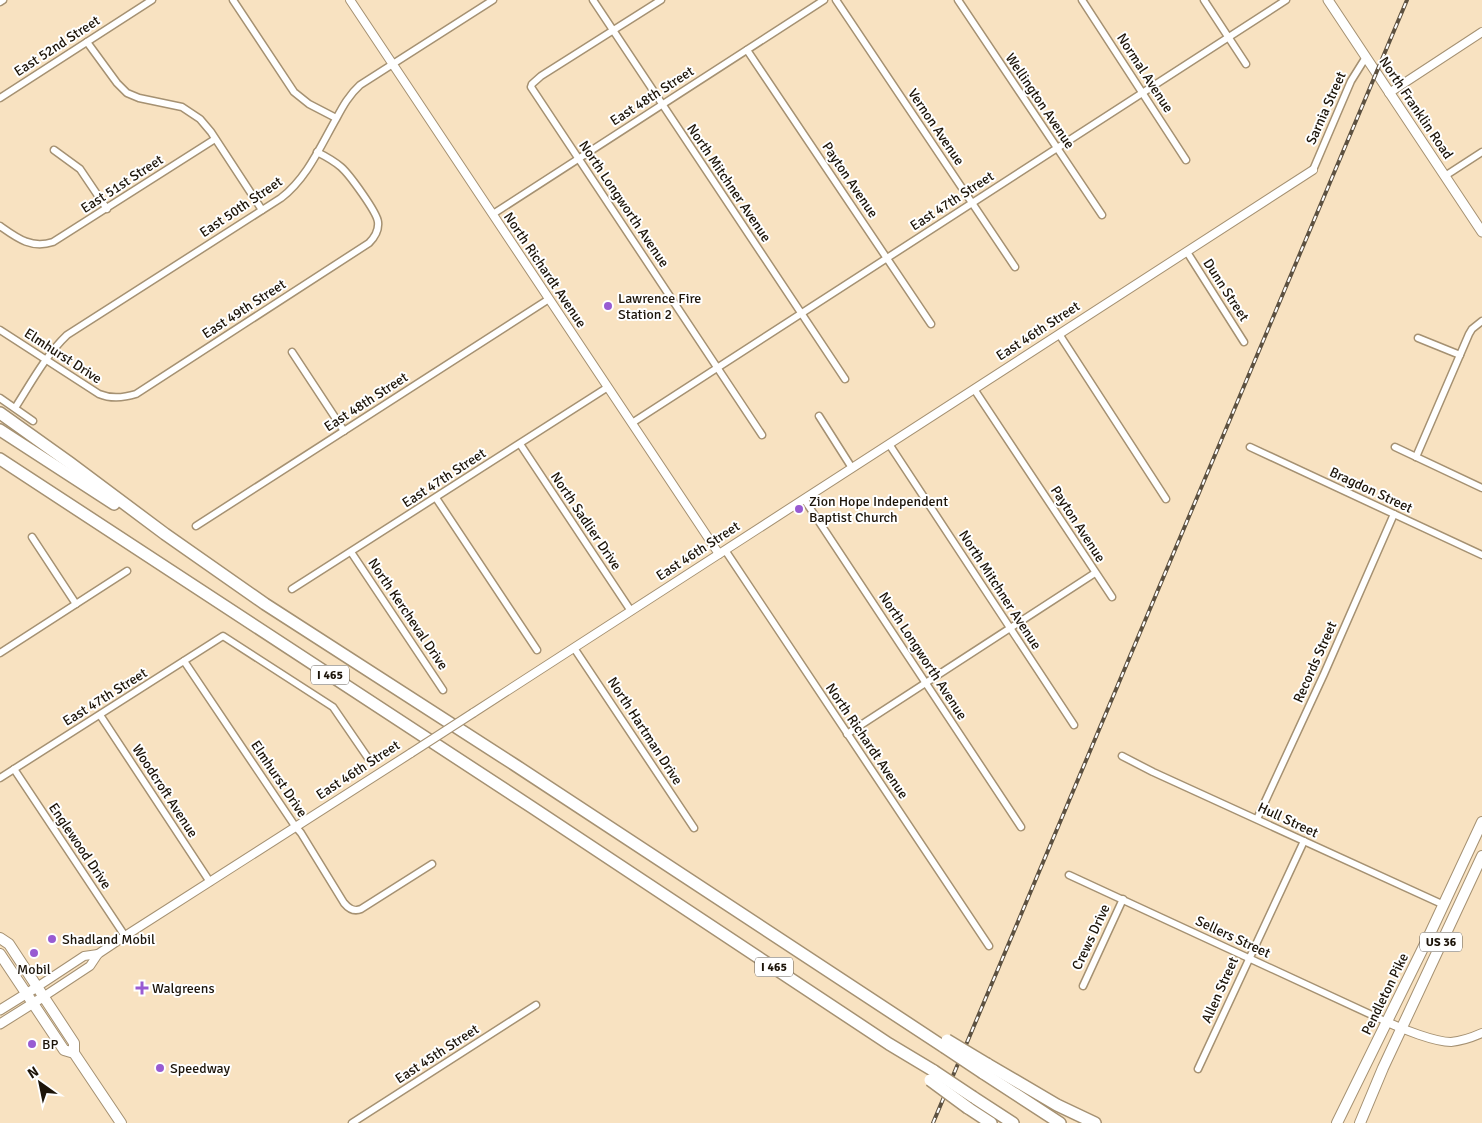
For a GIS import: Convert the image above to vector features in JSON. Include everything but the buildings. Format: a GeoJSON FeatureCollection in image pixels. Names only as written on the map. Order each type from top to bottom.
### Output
{"type":"FeatureCollection","features":[{"type":"Feature","properties":{"kind":"highway"},"geometry":{"type":"LineString","coordinates":[[0,413],[78,468],[165,534]]}},
{"type":"Feature","properties":{"kind":"highway","name":"I 465"},"geometry":{"type":"LineString","coordinates":[[0,430],[95,492],[165,534],[265,604],[858,990],[985,1068],[1060,1123]]}},
{"type":"Feature","properties":{"kind":"highway","name":"I 465"},"geometry":{"type":"LineString","coordinates":[[0,460],[530,806],[889,1044],[932,1075],[973,1097],[1013,1123]]}},
{"type":"Feature","properties":{"kind":"highway"},"geometry":{"type":"LineString","coordinates":[[985,1068],[1095,1123]]}},
{"type":"Feature","properties":{"kind":"highway"},"geometry":{"type":"LineString","coordinates":[[932,1075],[968,1108],[991,1123]]}},
{"type":"Feature","properties":{"kind":"main road","name":"North Franklin Road"},"geometry":{"type":"LineString","coordinates":[[1328,0],[1482,232]]}},
{"type":"Feature","properties":{"kind":"main road","name":"Pendleton Pike"},"geometry":{"type":"LineString","coordinates":[[1337,1123],[1444,905],[1482,822]]}},
{"type":"Feature","properties":{"kind":"main road","name":"Pendleton Pike"},"geometry":{"type":"LineString","coordinates":[[1360,1123],[1401,1029],[1482,856]]}},
{"type":"Feature","properties":{"kind":"main road"},"geometry":{"type":"LineString","coordinates":[[0,938],[8,944],[75,1045],[74,1053]]}},
{"type":"Feature","properties":{"kind":"main road"},"geometry":{"type":"LineString","coordinates":[[0,954],[64,1050],[74,1053],[121,1123]]}},
{"type":"Feature","properties":{"kind":"main road","name":"East 46th Street"},"geometry":{"type":"LineString","coordinates":[[0,1010],[37,986]]}},
{"type":"Feature","properties":{"kind":"main road","name":"East 46th Street"},"geometry":{"type":"LineString","coordinates":[[0,1024],[43,997]]}},
{"type":"Feature","properties":{"kind":"street","name":"East 52nd Street"},"geometry":{"type":"LineString","coordinates":[[0,98],[152,0]]}},
{"type":"Feature","properties":{"kind":"street"},"geometry":{"type":"LineString","coordinates":[[233,0],[294,92],[309,104],[336,118]]}},
{"type":"Feature","properties":{"kind":"street","name":"North Richardt Avenue"},"geometry":{"type":"LineString","coordinates":[[350,0],[632,423],[847,734],[989,946]]}},
{"type":"Feature","properties":{"kind":"street","name":"East 50th Street"},"geometry":{"type":"LineString","coordinates":[[14,408],[59,342],[67,335],[281,198],[295,186],[305,173],[348,98],[356,89],[493,0]]}},
{"type":"Feature","properties":{"kind":"street","name":"North Mitchner Avenue"},"geometry":{"type":"LineString","coordinates":[[593,0],[845,379]]}},
{"type":"Feature","properties":{"kind":"street"},"geometry":{"type":"LineString","coordinates":[[613,30],[661,0]]}},
{"type":"Feature","properties":{"kind":"street","name":"East 48th Street"},"geometry":{"type":"LineString","coordinates":[[493,214],[824,0]]}},
{"type":"Feature","properties":{"kind":"street","name":"Vernon Avenue"},"geometry":{"type":"LineString","coordinates":[[836,0],[1015,267]]}},
{"type":"Feature","properties":{"kind":"street","name":"Wellington Avenue"},"geometry":{"type":"LineString","coordinates":[[958,0],[1102,215]]}},
{"type":"Feature","properties":{"kind":"street","name":"Normal Avenue"},"geometry":{"type":"LineString","coordinates":[[1082,0],[1186,160]]}},
{"type":"Feature","properties":{"kind":"street"},"geometry":{"type":"LineString","coordinates":[[1204,0],[1246,64]]}},
{"type":"Feature","properties":{"kind":"street","name":"East 47th Street"},"geometry":{"type":"LineString","coordinates":[[632,423],[1286,0]]}},
{"type":"Feature","properties":{"kind":"street","name":"North Longworth Avenue"},"geometry":{"type":"LineString","coordinates":[[613,30],[541,76],[531,87],[762,436]]}},
{"type":"Feature","properties":{"kind":"street"},"geometry":{"type":"LineString","coordinates":[[1389,93],[1482,32]]}},
{"type":"Feature","properties":{"kind":"street"},"geometry":{"type":"LineString","coordinates":[[88,42],[117,83],[127,92],[139,98],[170,104],[188,110],[200,119],[262,210]]}},
{"type":"Feature","properties":{"kind":"street","name":"Payton Avenue"},"geometry":{"type":"LineString","coordinates":[[747,50],[931,324]]}},
{"type":"Feature","properties":{"kind":"street","name":"Sarnia Street"},"geometry":{"type":"LineString","coordinates":[[1313,170],[1351,81],[1366,57]]}},
{"type":"Feature","properties":{"kind":"street","name":"East 51st Street"},"geometry":{"type":"LineString","coordinates":[[0,226],[23,241],[39,245],[56,241],[215,139]]}},
{"type":"Feature","properties":{"kind":"street"},"geometry":{"type":"LineString","coordinates":[[54,150],[80,169],[106,209]]}},
{"type":"Feature","properties":{"kind":"street","name":"East 49th Street"},"geometry":{"type":"LineString","coordinates":[[115,398],[136,394],[369,243],[376,236],[378,229],[376,215],[349,175],[318,152]]}},
{"type":"Feature","properties":{"kind":"street"},"geometry":{"type":"LineString","coordinates":[[1445,176],[1482,152]]}},
{"type":"Feature","properties":{"kind":"street","name":"East 46th Street"},"geometry":{"type":"LineString","coordinates":[[43,997],[90,966],[98,954],[125,936],[1313,170]]}},
{"type":"Feature","properties":{"kind":"street","name":"Dunn Street"},"geometry":{"type":"LineString","coordinates":[[1187,252],[1244,342]]}},
{"type":"Feature","properties":{"kind":"street","name":"East 48th Street"},"geometry":{"type":"LineString","coordinates":[[196,526],[549,299]]}},
{"type":"Feature","properties":{"kind":"street"},"geometry":{"type":"LineString","coordinates":[[1416,457],[1472,329],[1482,321]]}},
{"type":"Feature","properties":{"kind":"street","name":"Elmhurst Drive"},"geometry":{"type":"LineString","coordinates":[[0,330],[99,394],[115,398]]}},
{"type":"Feature","properties":{"kind":"street"},"geometry":{"type":"LineString","coordinates":[[1059,334],[1166,499]]}},
{"type":"Feature","properties":{"kind":"street"},"geometry":{"type":"LineString","coordinates":[[1418,338],[1460,355]]}},
{"type":"Feature","properties":{"kind":"street"},"geometry":{"type":"LineString","coordinates":[[292,352],[344,432]]}},
{"type":"Feature","properties":{"kind":"street","name":"East 47th Street"},"geometry":{"type":"LineString","coordinates":[[292,589],[608,387]]}},
{"type":"Feature","properties":{"kind":"street","name":"Payton Avenue"},"geometry":{"type":"LineString","coordinates":[[974,389],[1112,597]]}},
{"type":"Feature","properties":{"kind":"street"},"geometry":{"type":"LineString","coordinates":[[0,398],[34,421]]}},
{"type":"Feature","properties":{"kind":"street"},"geometry":{"type":"LineString","coordinates":[[819,416],[852,468]]}},
{"type":"Feature","properties":{"kind":"street","name":"North Sadlier Drive"},"geometry":{"type":"LineString","coordinates":[[520,444],[631,611]]}},
{"type":"Feature","properties":{"kind":"street","name":"North Mitchner Avenue"},"geometry":{"type":"LineString","coordinates":[[889,444],[1074,725]]}},
{"type":"Feature","properties":{"kind":"street","name":"Bragdon Street"},"geometry":{"type":"LineString","coordinates":[[1250,447],[1482,555]]}},
{"type":"Feature","properties":{"kind":"street"},"geometry":{"type":"LineString","coordinates":[[1395,447],[1482,488]]}},
{"type":"Feature","properties":{"kind":"street"},"geometry":{"type":"LineString","coordinates":[[436,498],[537,650]]}},
{"type":"Feature","properties":{"kind":"street","name":"North Longworth Avenue"},"geometry":{"type":"LineString","coordinates":[[804,499],[1021,827]]}},
{"type":"Feature","properties":{"kind":"street","name":"Records Street"},"geometry":{"type":"LineString","coordinates":[[1257,819],[1324,674],[1394,514]]}},
{"type":"Feature","properties":{"kind":"street"},"geometry":{"type":"LineString","coordinates":[[32,538],[76,604]]}},
{"type":"Feature","properties":{"kind":"street","name":"North Kercheval Drive"},"geometry":{"type":"LineString","coordinates":[[351,552],[443,690]]}},
{"type":"Feature","properties":{"kind":"street"},"geometry":{"type":"LineString","coordinates":[[0,653],[127,571]]}},
{"type":"Feature","properties":{"kind":"street"},"geometry":{"type":"LineString","coordinates":[[847,734],[1095,573]]}},
{"type":"Feature","properties":{"kind":"street","name":"East 47th Street"},"geometry":{"type":"LineString","coordinates":[[0,778],[223,636],[333,707],[368,758]]}},
{"type":"Feature","properties":{"kind":"street","name":"North Hartman Drive"},"geometry":{"type":"LineString","coordinates":[[574,648],[694,828]]}},
{"type":"Feature","properties":{"kind":"street","name":"Elmhurst Drive"},"geometry":{"type":"LineString","coordinates":[[184,661],[295,826],[302,833],[344,903],[351,910],[361,909],[432,864]]}},
{"type":"Feature","properties":{"kind":"street","name":"Woodcroft Avenue"},"geometry":{"type":"LineString","coordinates":[[100,715],[210,882]]}},
{"type":"Feature","properties":{"kind":"street","name":"Hull Street"},"geometry":{"type":"LineString","coordinates":[[1122,756],[1444,905]]}},
{"type":"Feature","properties":{"kind":"street","name":"Englewood Drive"},"geometry":{"type":"LineString","coordinates":[[14,769],[125,936]]}},
{"type":"Feature","properties":{"kind":"street","name":"Allen Street"},"geometry":{"type":"LineString","coordinates":[[1198,1069],[1304,841]]}},
{"type":"Feature","properties":{"kind":"street","name":"Sellers Street"},"geometry":{"type":"LineString","coordinates":[[1069,875],[1387,1022]]}},
{"type":"Feature","properties":{"kind":"street","name":"Crews Drive"},"geometry":{"type":"LineString","coordinates":[[1083,986],[1123,899]]}},
{"type":"Feature","properties":{"kind":"street","name":"East 46th Street"},"geometry":{"type":"LineString","coordinates":[[37,986],[84,956],[98,954]]}},
{"type":"Feature","properties":{"kind":"street","name":"East 45th Street"},"geometry":{"type":"LineString","coordinates":[[352,1123],[536,1005]]}},
{"type":"Feature","properties":{"kind":"street"},"geometry":{"type":"LineString","coordinates":[[1387,1022],[1401,1029],[1451,1042],[1482,1033]]}},
{"type":"Feature","properties":{"kind":"railway"},"geometry":{"type":"LineString","coordinates":[[933,1123],[1407,0]]}},
{"type":"Feature","properties":{"kind":"place","name":"Lawrence Fire Station 2"},"geometry":{"type":"Point","coordinates":[608,306]}},
{"type":"Feature","properties":{"kind":"place","name":"Zion Hope Independent Baptist Church"},"geometry":{"type":"Point","coordinates":[799,509]}},
{"type":"Feature","properties":{"kind":"place","name":"Shadland Mobil"},"geometry":{"type":"Point","coordinates":[52,939]}},
{"type":"Feature","properties":{"kind":"place","name":"Mobil"},"geometry":{"type":"Point","coordinates":[34,953]}},
{"type":"Feature","properties":{"kind":"place","name":"Walgreens"},"geometry":{"type":"Point","coordinates":[142,988]}},
{"type":"Feature","properties":{"kind":"place","name":"BP"},"geometry":{"type":"Point","coordinates":[32,1044]}},
{"type":"Feature","properties":{"kind":"place","name":"Speedway"},"geometry":{"type":"Point","coordinates":[160,1068]}}]}
